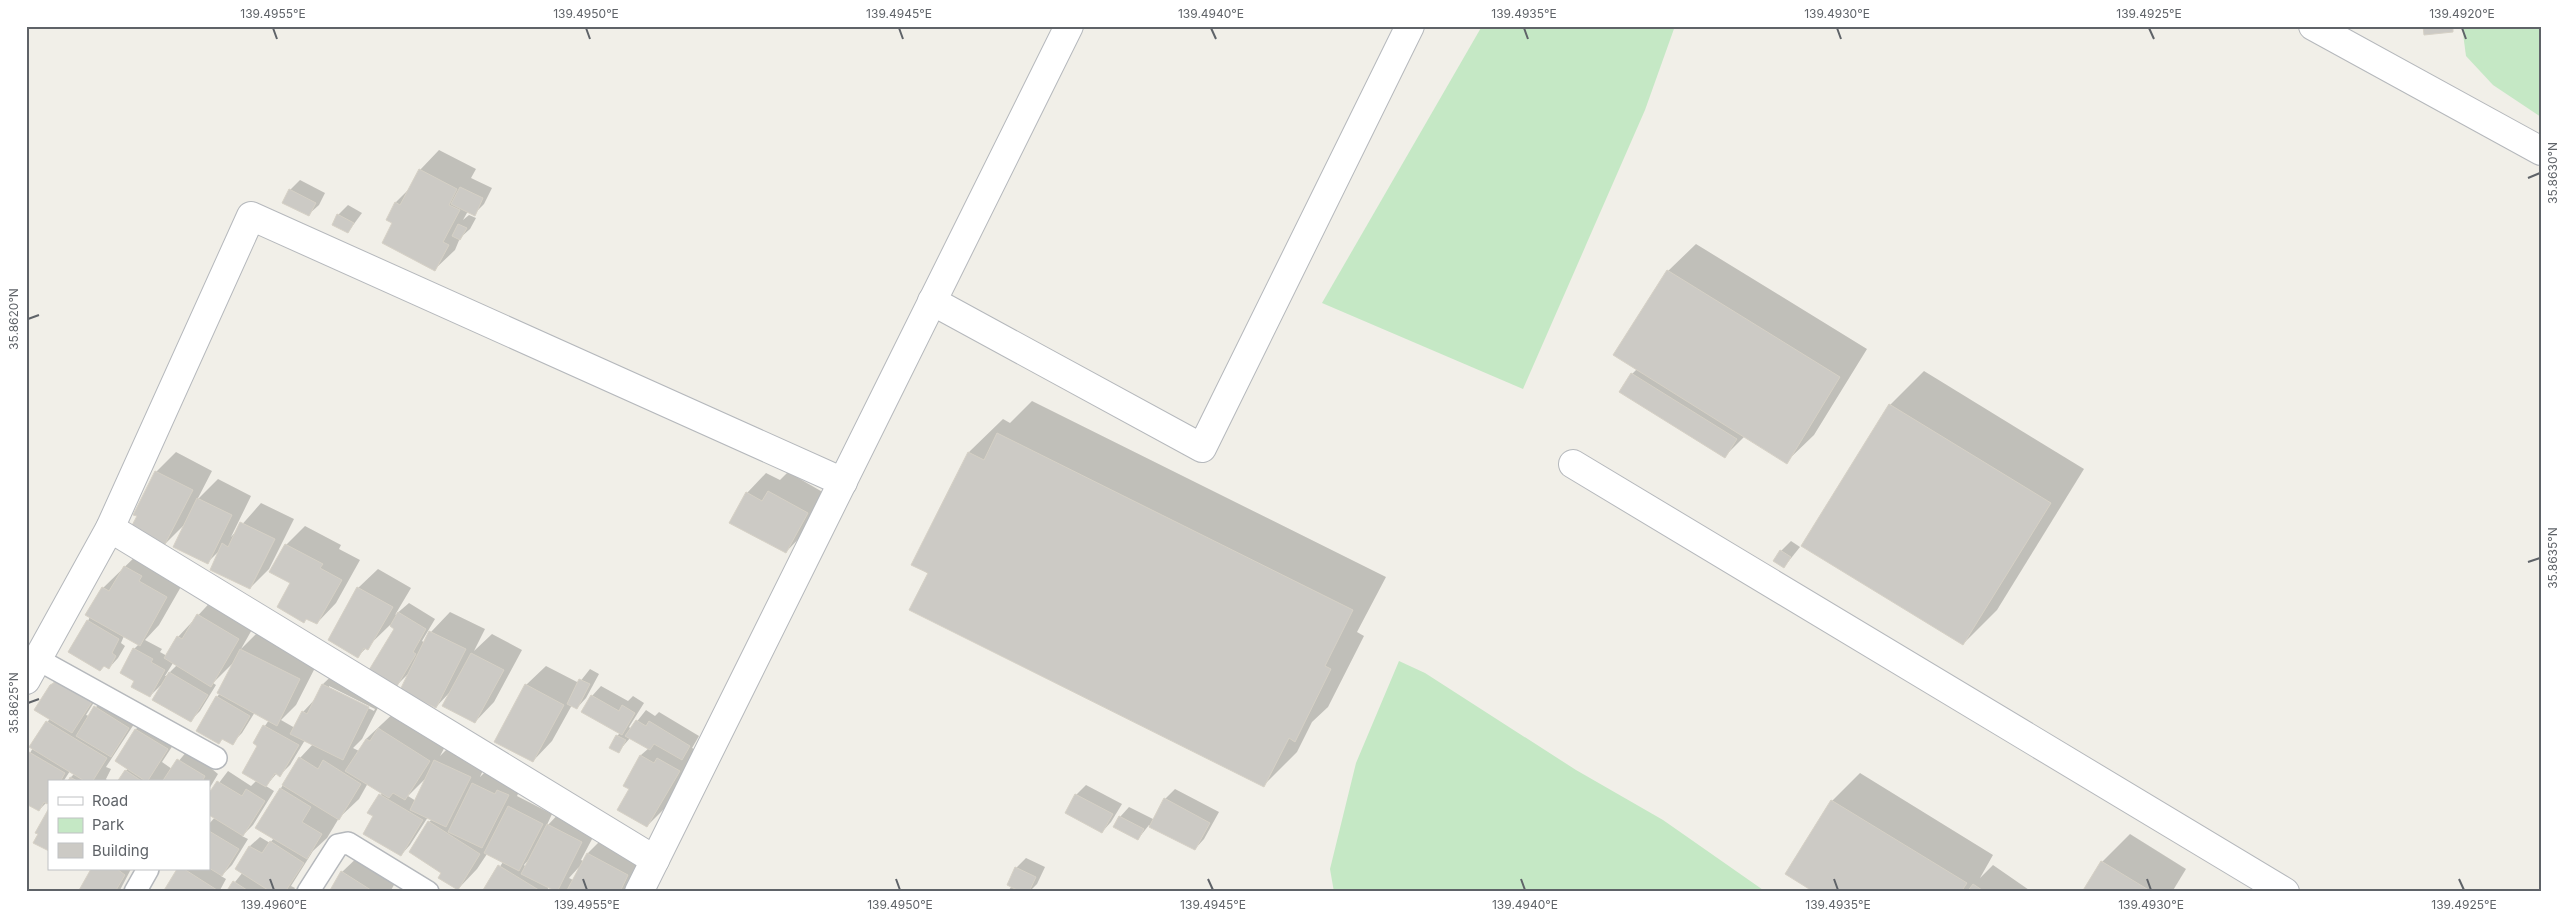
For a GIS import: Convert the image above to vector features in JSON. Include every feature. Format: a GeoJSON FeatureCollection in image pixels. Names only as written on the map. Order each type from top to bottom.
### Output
{"type":"FeatureCollection","features":[{"type":"Feature","properties":{"kind":"street"},"geometry":{"type":"LineString","coordinates":[[639,892],[1069,26]]}},
{"type":"Feature","properties":{"kind":"street"},"geometry":{"type":"LineString","coordinates":[[932,301],[1202,448],[1410,26]]}},
{"type":"Feature","properties":{"kind":"street"},"geometry":{"type":"LineString","coordinates":[[2313,26],[2541,150]]}},
{"type":"Feature","properties":{"kind":"street"},"geometry":{"type":"LineString","coordinates":[[32,670],[110,528],[251,216],[842,482]]}},
{"type":"Feature","properties":{"kind":"street"},"geometry":{"type":"LineString","coordinates":[[1573,464],[2285,892]]}},
{"type":"Feature","properties":{"kind":"street"},"geometry":{"type":"LineString","coordinates":[[110,528],[655,860]]}},
{"type":"Feature","properties":{"kind":"lane"},"geometry":{"type":"LineString","coordinates":[[32,670],[216,758]]}},
{"type":"Feature","properties":{"kind":"lane"},"geometry":{"type":"LineString","coordinates":[[308,892],[338,846],[348,842],[428,892]]}},
{"type":"Feature","properties":{"kind":"lane"},"geometry":{"type":"LineString","coordinates":[[135,892],[147,870]]}},
{"type":"Feature","properties":{"kind":"green space"},"geometry":{"type":"Polygon","coordinates":[[[1482,26],[1675,26],[1645,110],[1523,389],[1322,303],[1482,26]]]}},
{"type":"Feature","properties":{"kind":"green space"},"geometry":{"type":"Polygon","coordinates":[[[2462,26],[2541,26],[2541,117],[2493,85],[2466,56],[2462,26]]]}},
{"type":"Feature","properties":{"kind":"green space"},"geometry":{"type":"Polygon","coordinates":[[[1399,661],[1425,673],[1576,770],[1663,820],[1766,892],[1334,892],[1330,869],[1356,763],[1399,661]]]}},
{"type":"Feature","properties":{"kind":"building"},"geometry":{"type":"Polygon","coordinates":[[[2423,26],[2453,26],[2453,32],[2424,35],[2423,26]]]}},
{"type":"Feature","properties":{"kind":"building"},"geometry":{"type":"Polygon","coordinates":[[[419,169],[457,189],[449,205],[460,210],[443,242],[449,245],[435,271],[382,243],[392,223],[386,220],[395,202],[400,205],[419,169]]]}},
{"type":"Feature","properties":{"kind":"building"},"geometry":{"type":"Polygon","coordinates":[[[460,187],[483,198],[475,216],[451,204],[460,187]]]}},
{"type":"Feature","properties":{"kind":"building"},"geometry":{"type":"Polygon","coordinates":[[[289,189],[316,203],[309,216],[282,203],[289,189]]]}},
{"type":"Feature","properties":{"kind":"building"},"geometry":{"type":"Polygon","coordinates":[[[337,214],[354,223],[348,233],[332,225],[337,214]]]}},
{"type":"Feature","properties":{"kind":"building"},"geometry":{"type":"Polygon","coordinates":[[[458,224],[467,228],[460,240],[452,236],[458,224]]]}},
{"type":"Feature","properties":{"kind":"building"},"geometry":{"type":"Polygon","coordinates":[[[1667,270],[1840,377],[1787,464],[1613,355],[1667,270]]]}},
{"type":"Feature","properties":{"kind":"building"},"geometry":{"type":"Polygon","coordinates":[[[1631,373],[1737,439],[1725,458],[1619,392],[1631,373]]]}},
{"type":"Feature","properties":{"kind":"building"},"geometry":{"type":"Polygon","coordinates":[[[1889,404],[2051,503],[1963,645],[1801,546],[1889,404]]]}},
{"type":"Feature","properties":{"kind":"building"},"geometry":{"type":"Polygon","coordinates":[[[997,433],[1353,610],[1325,666],[1331,669],[1295,742],[1289,738],[1264,787],[909,610],[928,573],[911,565],[968,452],[984,460],[997,433]]]}},
{"type":"Feature","properties":{"kind":"building"},"geometry":{"type":"Polygon","coordinates":[[[155,471],[193,490],[164,546],[130,529],[137,516],[133,515],[155,471]]]}},
{"type":"Feature","properties":{"kind":"building"},"geometry":{"type":"Polygon","coordinates":[[[768,491],[808,513],[786,553],[729,523],[746,492],[762,501],[768,491]]]}},
{"type":"Feature","properties":{"kind":"building"},"geometry":{"type":"Polygon","coordinates":[[[197,498],[232,515],[208,564],[173,547],[197,498]]]}},
{"type":"Feature","properties":{"kind":"building"},"geometry":{"type":"Polygon","coordinates":[[[240,522],[275,539],[250,589],[210,570],[222,543],[228,547],[240,522]]]}},
{"type":"Feature","properties":{"kind":"building"},"geometry":{"type":"Polygon","coordinates":[[[285,544],[323,564],[320,568],[342,580],[317,624],[306,619],[304,623],[277,607],[290,583],[269,572],[285,544]]]}},
{"type":"Feature","properties":{"kind":"building"},"geometry":{"type":"Polygon","coordinates":[[[1780,550],[1791,557],[1784,568],[1773,561],[1780,550]]]}},
{"type":"Feature","properties":{"kind":"building"},"geometry":{"type":"Polygon","coordinates":[[[124,566],[142,576],[139,581],[167,597],[140,646],[85,615],[102,587],[109,591],[124,566]]]}},
{"type":"Feature","properties":{"kind":"building"},"geometry":{"type":"Polygon","coordinates":[[[357,587],[393,607],[368,650],[364,648],[358,658],[328,640],[357,587]]]}},
{"type":"Feature","properties":{"kind":"building"},"geometry":{"type":"Polygon","coordinates":[[[398,612],[426,629],[413,652],[416,654],[397,686],[369,670],[394,629],[390,626],[398,612]]]}},
{"type":"Feature","properties":{"kind":"building"},"geometry":{"type":"Polygon","coordinates":[[[197,614],[239,639],[211,687],[164,658],[177,636],[182,639],[197,614]]]}},
{"type":"Feature","properties":{"kind":"building"},"geometry":{"type":"Polygon","coordinates":[[[87,620],[119,639],[112,653],[116,656],[109,669],[104,666],[100,671],[68,652],[87,620]]]}},
{"type":"Feature","properties":{"kind":"building"},"geometry":{"type":"Polygon","coordinates":[[[429,631],[466,649],[436,708],[400,690],[429,631]]]}},
{"type":"Feature","properties":{"kind":"building"},"geometry":{"type":"Polygon","coordinates":[[[133,648],[153,659],[151,662],[165,670],[150,697],[131,687],[134,681],[120,673],[133,648]]]}},
{"type":"Feature","properties":{"kind":"building"},"geometry":{"type":"Polygon","coordinates":[[[240,649],[300,679],[277,726],[217,693],[240,649]]]}},
{"type":"Feature","properties":{"kind":"building"},"geometry":{"type":"Polygon","coordinates":[[[471,653],[504,670],[475,723],[442,706],[471,653]]]}},
{"type":"Feature","properties":{"kind":"building"},"geometry":{"type":"Polygon","coordinates":[[[169,672],[208,695],[191,722],[152,700],[169,672]]]}},
{"type":"Feature","properties":{"kind":"building"},"geometry":{"type":"Polygon","coordinates":[[[579,679],[590,684],[577,709],[567,704],[579,679]]]}},
{"type":"Feature","properties":{"kind":"building"},"geometry":{"type":"Polygon","coordinates":[[[58,681],[92,702],[72,733],[34,710],[50,685],[58,681]]]}},
{"type":"Feature","properties":{"kind":"building"},"geometry":{"type":"Polygon","coordinates":[[[322,684],[369,707],[343,760],[290,734],[302,711],[307,714],[322,684]]]}},
{"type":"Feature","properties":{"kind":"building"},"geometry":{"type":"Polygon","coordinates":[[[525,684],[564,705],[533,762],[494,742],[525,684]]]}},
{"type":"Feature","properties":{"kind":"building"},"geometry":{"type":"Polygon","coordinates":[[[591,695],[619,711],[622,705],[635,713],[622,735],[581,712],[591,695]]]}},
{"type":"Feature","properties":{"kind":"building"},"geometry":{"type":"Polygon","coordinates":[[[216,696],[250,716],[233,745],[222,739],[219,744],[196,731],[216,696]]]}},
{"type":"Feature","properties":{"kind":"building"},"geometry":{"type":"Polygon","coordinates":[[[94,706],[129,728],[111,757],[76,736],[94,706]]]}},
{"type":"Feature","properties":{"kind":"building"},"geometry":{"type":"Polygon","coordinates":[[[636,720],[646,726],[649,721],[690,746],[682,760],[654,744],[650,750],[625,736],[636,720]]]}},
{"type":"Feature","properties":{"kind":"building"},"geometry":{"type":"Polygon","coordinates":[[[46,721],[107,758],[93,780],[83,780],[29,747],[46,721]]]}},
{"type":"Feature","properties":{"kind":"building"},"geometry":{"type":"Polygon","coordinates":[[[263,725],[299,745],[280,777],[275,773],[266,787],[242,773],[257,746],[253,743],[263,725]]]}},
{"type":"Feature","properties":{"kind":"building"},"geometry":{"type":"Polygon","coordinates":[[[378,728],[430,761],[405,800],[393,793],[389,798],[345,771],[366,739],[370,741],[378,728]]]}},
{"type":"Feature","properties":{"kind":"building"},"geometry":{"type":"Polygon","coordinates":[[[135,729],[168,749],[148,780],[144,780],[115,761],[135,729]]]}},
{"type":"Feature","properties":{"kind":"building"},"geometry":{"type":"Polygon","coordinates":[[[616,735],[626,740],[619,753],[609,748],[616,735]]]}},
{"type":"Feature","properties":{"kind":"building"},"geometry":{"type":"Polygon","coordinates":[[[29,752],[65,773],[61,780],[48,780],[48,802],[47,804],[44,802],[39,811],[26,804],[26,757],[29,752]]]}},
{"type":"Feature","properties":{"kind":"building"},"geometry":{"type":"Polygon","coordinates":[[[640,755],[654,763],[657,758],[680,771],[647,827],[617,810],[629,789],[623,786],[640,755]]]}},
{"type":"Feature","properties":{"kind":"building"},"geometry":{"type":"Polygon","coordinates":[[[299,757],[318,769],[323,760],[361,784],[339,820],[282,785],[299,757]]]}},
{"type":"Feature","properties":{"kind":"building"},"geometry":{"type":"Polygon","coordinates":[[[177,759],[205,776],[203,780],[163,780],[177,759]]]}},
{"type":"Feature","properties":{"kind":"building"},"geometry":{"type":"Polygon","coordinates":[[[434,760],[471,777],[446,827],[410,810],[434,760]]]}},
{"type":"Feature","properties":{"kind":"building"},"geometry":{"type":"Polygon","coordinates":[[[125,770],[140,780],[118,780],[125,770]]]}},
{"type":"Feature","properties":{"kind":"building"},"geometry":{"type":"Polygon","coordinates":[[[217,781],[242,796],[246,789],[265,801],[243,836],[210,816],[210,792],[217,781]]]}},
{"type":"Feature","properties":{"kind":"building"},"geometry":{"type":"Polygon","coordinates":[[[472,783],[495,794],[497,790],[509,795],[482,848],[448,832],[472,783]]]}},
{"type":"Feature","properties":{"kind":"building"},"geometry":{"type":"Polygon","coordinates":[[[280,788],[311,807],[302,822],[322,834],[307,859],[255,828],[280,788]]]}},
{"type":"Feature","properties":{"kind":"building"},"geometry":{"type":"Polygon","coordinates":[[[379,794],[423,820],[401,856],[363,834],[373,816],[367,813],[379,794]]]}},
{"type":"Feature","properties":{"kind":"building"},"geometry":{"type":"Polygon","coordinates":[[[1075,794],[1113,814],[1102,833],[1065,813],[1075,794]]]}},
{"type":"Feature","properties":{"kind":"building"},"geometry":{"type":"Polygon","coordinates":[[[1164,798],[1210,823],[1195,850],[1149,827],[1164,798]]]}},
{"type":"Feature","properties":{"kind":"building"},"geometry":{"type":"Polygon","coordinates":[[[1831,800],[1967,883],[1961,892],[1814,892],[1785,874],[1831,800]]]}},
{"type":"Feature","properties":{"kind":"building"},"geometry":{"type":"Polygon","coordinates":[[[508,806],[543,824],[519,871],[484,853],[508,806]]]}},
{"type":"Feature","properties":{"kind":"building"},"geometry":{"type":"Polygon","coordinates":[[[48,810],[48,850],[33,843],[38,834],[35,833],[48,810]]]}},
{"type":"Feature","properties":{"kind":"building"},"geometry":{"type":"Polygon","coordinates":[[[1119,816],[1144,829],[1138,840],[1113,827],[1119,816]]]}},
{"type":"Feature","properties":{"kind":"building"},"geometry":{"type":"Polygon","coordinates":[[[428,821],[480,854],[458,890],[438,878],[441,873],[409,852],[428,821]]]}},
{"type":"Feature","properties":{"kind":"building"},"geometry":{"type":"Polygon","coordinates":[[[547,824],[582,842],[557,892],[521,874],[547,824]]]}},
{"type":"Feature","properties":{"kind":"building"},"geometry":{"type":"Polygon","coordinates":[[[210,832],[239,849],[222,876],[210,869],[210,832]]]}},
{"type":"Feature","properties":{"kind":"building"},"geometry":{"type":"Polygon","coordinates":[[[270,841],[304,863],[285,892],[271,892],[235,869],[249,846],[262,853],[270,841]]]}},
{"type":"Feature","properties":{"kind":"building"},"geometry":{"type":"Polygon","coordinates":[[[587,853],[628,875],[620,892],[566,892],[587,853]]]}},
{"type":"Feature","properties":{"kind":"building"},"geometry":{"type":"Polygon","coordinates":[[[2101,861],[2152,892],[2082,892],[2101,861]]]}},
{"type":"Feature","properties":{"kind":"building"},"geometry":{"type":"Polygon","coordinates":[[[498,865],[542,892],[486,892],[483,890],[498,865]]]}},
{"type":"Feature","properties":{"kind":"building"},"geometry":{"type":"Polygon","coordinates":[[[1015,867],[1036,877],[1029,892],[1021,892],[1007,885],[1015,867]]]}},
{"type":"Feature","properties":{"kind":"building"},"geometry":{"type":"Polygon","coordinates":[[[90,870],[118,870],[125,875],[115,892],[78,892],[90,870]]]}},
{"type":"Feature","properties":{"kind":"building"},"geometry":{"type":"Polygon","coordinates":[[[176,870],[186,870],[217,890],[216,892],[163,892],[176,870]]]}},
{"type":"Feature","properties":{"kind":"building"},"geometry":{"type":"Polygon","coordinates":[[[341,871],[374,892],[329,892],[341,871]]]}},
{"type":"Feature","properties":{"kind":"building"},"geometry":{"type":"Polygon","coordinates":[[[233,881],[250,892],[226,892],[233,881]]]}},
{"type":"Feature","properties":{"kind":"building"},"geometry":{"type":"Polygon","coordinates":[[[1973,884],[1985,892],[1967,892],[1973,884]]]}}]}
